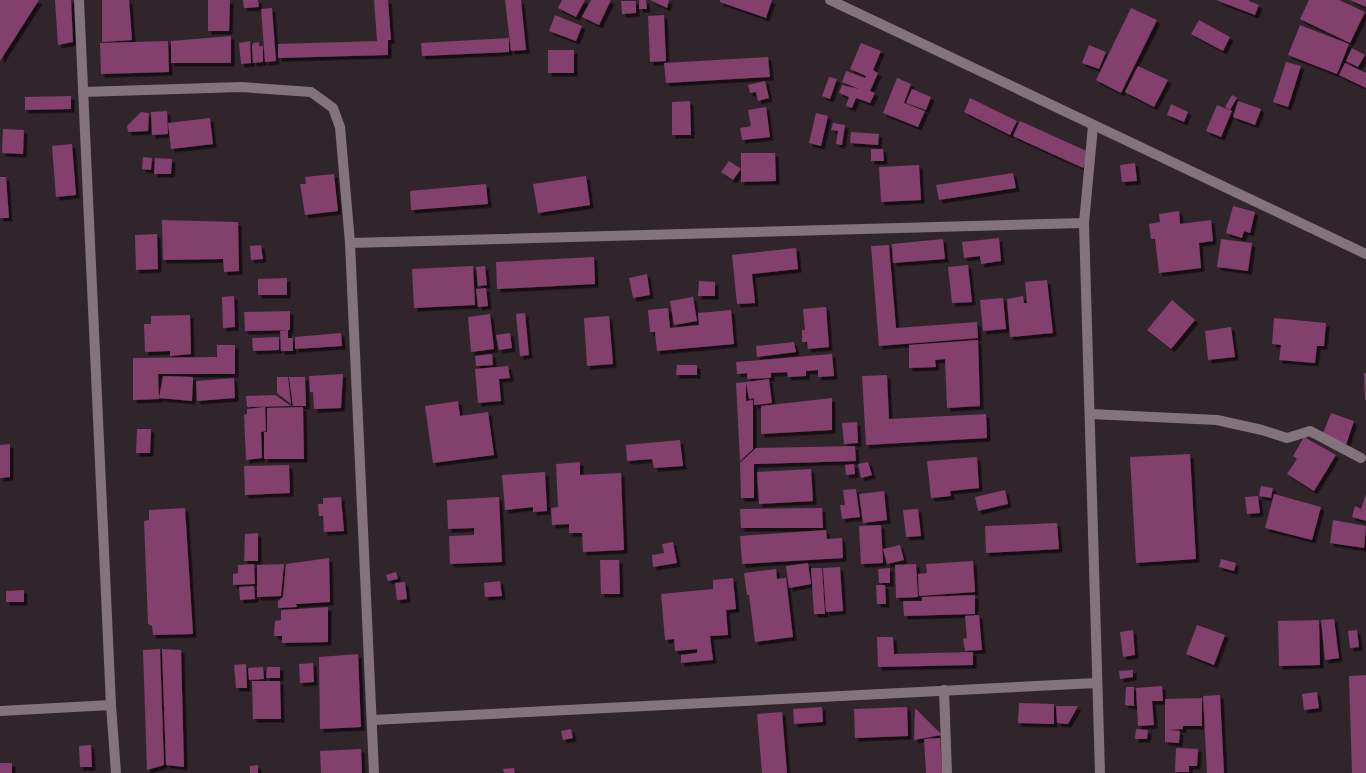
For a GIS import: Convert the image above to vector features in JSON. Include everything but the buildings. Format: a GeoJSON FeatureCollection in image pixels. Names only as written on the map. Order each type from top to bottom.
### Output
{"type":"FeatureCollection","features":[{"type":"Feature","properties":{"kind":"street"},"geometry":{"type":"LineString","coordinates":[[78,0],[111,706],[116,773]]}},
{"type":"Feature","properties":{"kind":"street"},"geometry":{"type":"LineString","coordinates":[[830,0],[1366,254]]}},
{"type":"Feature","properties":{"kind":"street"},"geometry":{"type":"LineString","coordinates":[[83,92],[241,87],[311,92],[333,108],[340,127],[350,242],[373,720],[374,773]]}},
{"type":"Feature","properties":{"kind":"street"},"geometry":{"type":"LineString","coordinates":[[1094,126],[1084,223],[1096,683],[1100,773]]}},
{"type":"Feature","properties":{"kind":"street"},"geometry":{"type":"LineString","coordinates":[[350,242],[1084,223]]}},
{"type":"Feature","properties":{"kind":"street"},"geometry":{"type":"LineString","coordinates":[[1090,414],[1217,420],[1262,430],[1286,438],[1310,431],[1361,458]]}},
{"type":"Feature","properties":{"kind":"street"},"geometry":{"type":"LineString","coordinates":[[373,720],[1096,683]]}},
{"type":"Feature","properties":{"kind":"street"},"geometry":{"type":"LineString","coordinates":[[944,690],[947,773]]}},
{"type":"Feature","properties":{"kind":"street"},"geometry":{"type":"LineString","coordinates":[[0,711],[111,706]]}}]}
